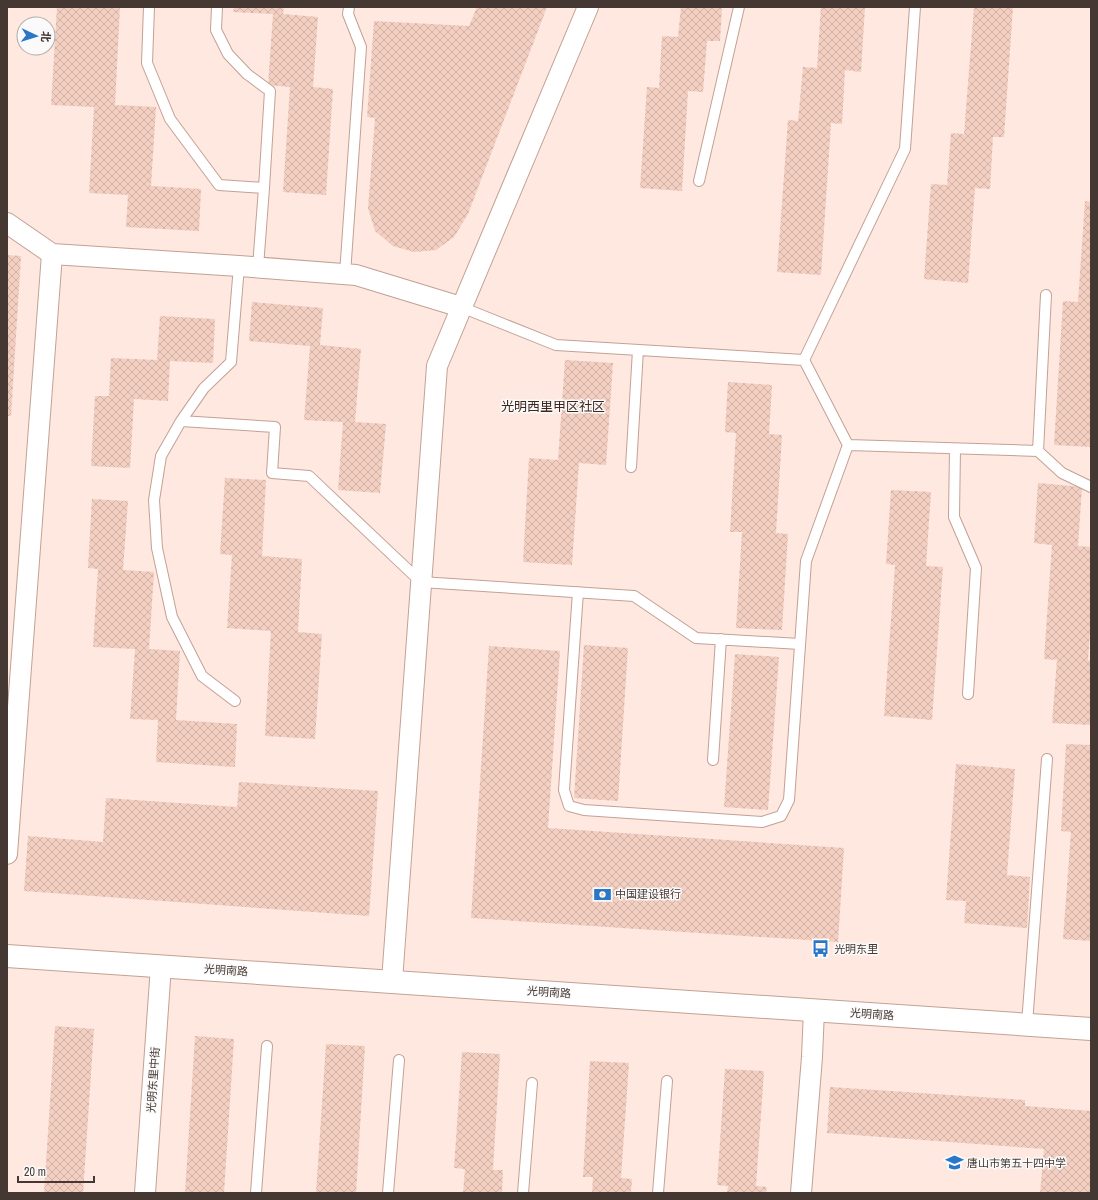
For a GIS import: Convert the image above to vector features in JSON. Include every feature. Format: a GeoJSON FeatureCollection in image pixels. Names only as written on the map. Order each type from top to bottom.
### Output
{"type":"FeatureCollection","features":[{"type":"Feature","properties":{"kind":"main road","name":"光明南路"},"geometry":{"type":"LineString","coordinates":[[7,956],[1091,1029]]}},
{"type":"Feature","properties":{"kind":"street"},"geometry":{"type":"LineString","coordinates":[[392,982],[437,366],[588,7]]}},
{"type":"Feature","properties":{"kind":"street"},"geometry":{"type":"LineString","coordinates":[[7,223],[52,254],[248,266],[356,275],[461,307]]}},
{"type":"Feature","properties":{"kind":"street"},"geometry":{"type":"LineString","coordinates":[[7,854],[52,254]]}},
{"type":"Feature","properties":{"kind":"street","name":"光明东里中街"},"geometry":{"type":"LineString","coordinates":[[145,1193],[162,966]]}},
{"type":"Feature","properties":{"kind":"street"},"geometry":{"type":"LineString","coordinates":[[801,1193],[812,1057],[814,1010]]}},
{"type":"Feature","properties":{"kind":"lane"},"geometry":{"type":"LineString","coordinates":[[149,7],[147,63],[170,119],[219,185],[264,188]]}},
{"type":"Feature","properties":{"kind":"lane"},"geometry":{"type":"LineString","coordinates":[[217,7],[216,30],[228,54],[247,74],[270,91],[264,188],[231,362],[204,388],[181,421],[161,456],[154,500],[157,548],[172,617],[202,676],[235,701]]}},
{"type":"Feature","properties":{"kind":"lane"},"geometry":{"type":"LineString","coordinates":[[346,274],[361,47],[348,14],[349,7]]}},
{"type":"Feature","properties":{"kind":"lane"},"geometry":{"type":"LineString","coordinates":[[699,181],[739,7]]}},
{"type":"Feature","properties":{"kind":"lane"},"geometry":{"type":"LineString","coordinates":[[804,360],[906,149],[915,7]]}},
{"type":"Feature","properties":{"kind":"lane"},"geometry":{"type":"LineString","coordinates":[[1038,451],[1046,294]]}},
{"type":"Feature","properties":{"kind":"lane"},"geometry":{"type":"LineString","coordinates":[[461,307],[556,345],[804,360]]}},
{"type":"Feature","properties":{"kind":"lane"},"geometry":{"type":"LineString","coordinates":[[631,467],[638,350]]}},
{"type":"Feature","properties":{"kind":"lane"},"geometry":{"type":"LineString","coordinates":[[578,592],[564,790],[569,806],[584,810],[762,822],[781,816],[789,800],[806,561],[848,445],[804,360]]}},
{"type":"Feature","properties":{"kind":"lane"},"geometry":{"type":"LineString","coordinates":[[181,421],[275,427],[272,473],[309,476],[421,582],[634,596],[696,638],[800,644]]}},
{"type":"Feature","properties":{"kind":"lane"},"geometry":{"type":"LineString","coordinates":[[848,445],[1038,451],[1062,473],[1091,487]]}},
{"type":"Feature","properties":{"kind":"lane"},"geometry":{"type":"LineString","coordinates":[[955,449],[954,517],[976,568],[968,694]]}},
{"type":"Feature","properties":{"kind":"lane"},"geometry":{"type":"LineString","coordinates":[[713,760],[721,639]]}},
{"type":"Feature","properties":{"kind":"lane"},"geometry":{"type":"LineString","coordinates":[[1027,1024],[1047,759]]}},
{"type":"Feature","properties":{"kind":"lane"},"geometry":{"type":"LineString","coordinates":[[256,1193],[266,1046]]}},
{"type":"Feature","properties":{"kind":"lane"},"geometry":{"type":"LineString","coordinates":[[388,1193],[399,1060]]}},
{"type":"Feature","properties":{"kind":"lane"},"geometry":{"type":"LineString","coordinates":[[658,1193],[667,1081]]}},
{"type":"Feature","properties":{"kind":"lane"},"geometry":{"type":"LineString","coordinates":[[523,1193],[532,1083]]}},
{"type":"Feature","properties":{"kind":"building"},"geometry":{"type":"Polygon","coordinates":[[[57,7],[120,7],[115,105],[156,107],[151,186],[201,189],[199,231],[126,227],[128,195],[89,193],[94,107],[51,105],[54,56],[56,56],[57,7]]]}},
{"type":"Feature","properties":{"kind":"building"},"geometry":{"type":"Polygon","coordinates":[[[234,7],[284,7],[283,14],[318,17],[313,87],[333,89],[326,195],[283,192],[290,87],[268,85],[273,14],[233,12],[234,7]]]}},
{"type":"Feature","properties":{"kind":"building"},"geometry":{"type":"Polygon","coordinates":[[[477,7],[547,7],[468,214],[454,237],[436,250],[414,252],[393,246],[375,231],[368,208],[375,118],[367,117],[374,21],[469,26],[477,7]]]}},
{"type":"Feature","properties":{"kind":"building"},"geometry":{"type":"Polygon","coordinates":[[[681,7],[722,7],[720,41],[707,41],[703,92],[688,91],[682,191],[640,188],[647,87],[659,88],[662,36],[678,37],[681,7]]]}},
{"type":"Feature","properties":{"kind":"building"},"geometry":{"type":"Polygon","coordinates":[[[821,7],[865,7],[861,72],[845,70],[842,124],[831,123],[821,275],[777,272],[788,120],[798,121],[803,67],[817,68],[821,7]]]}},
{"type":"Feature","properties":{"kind":"building"},"geometry":{"type":"Polygon","coordinates":[[[974,7],[1013,7],[1004,137],[993,137],[990,189],[975,188],[968,283],[924,279],[931,184],[947,185],[951,133],[964,134],[974,7]]]}},
{"type":"Feature","properties":{"kind":"building"},"geometry":{"type":"Polygon","coordinates":[[[1085,201],[1091,202],[1091,447],[1054,445],[1063,301],[1078,302],[1085,201]]]}},
{"type":"Feature","properties":{"kind":"building"},"geometry":{"type":"Polygon","coordinates":[[[7,255],[21,256],[11,416],[7,416],[7,255]]]}},
{"type":"Feature","properties":{"kind":"building"},"geometry":{"type":"Polygon","coordinates":[[[252,302],[323,308],[320,345],[361,349],[355,422],[386,424],[380,493],[338,490],[343,422],[304,420],[310,346],[249,341],[252,302]]]}},
{"type":"Feature","properties":{"kind":"building"},"geometry":{"type":"Polygon","coordinates":[[[160,316],[215,319],[213,363],[170,361],[168,401],[134,399],[130,468],[91,466],[95,396],[109,396],[111,358],[157,360],[160,316]]]}},
{"type":"Feature","properties":{"kind":"building"},"geometry":{"type":"Polygon","coordinates":[[[565,360],[613,363],[606,465],[579,463],[572,565],[523,562],[529,458],[558,460],[565,360]]]}},
{"type":"Feature","properties":{"kind":"building"},"geometry":{"type":"Polygon","coordinates":[[[728,382],[772,385],[769,434],[782,435],[776,533],[788,534],[782,630],[736,628],[742,532],[730,532],[736,433],[725,432],[728,382]]]}},
{"type":"Feature","properties":{"kind":"building"},"geometry":{"type":"Polygon","coordinates":[[[225,478],[266,480],[262,556],[302,559],[298,632],[322,634],[315,739],[265,736],[271,631],[227,628],[232,555],[220,554],[225,478]]]}},
{"type":"Feature","properties":{"kind":"building"},"geometry":{"type":"Polygon","coordinates":[[[1038,483],[1082,487],[1078,546],[1091,547],[1091,619],[1088,660],[1091,661],[1091,725],[1052,723],[1057,660],[1044,659],[1052,545],[1034,543],[1038,483]]]}},
{"type":"Feature","properties":{"kind":"building"},"geometry":{"type":"Polygon","coordinates":[[[891,490],[931,492],[926,566],[943,567],[932,720],[884,716],[895,565],[886,564],[891,490]]]}},
{"type":"Feature","properties":{"kind":"building"},"geometry":{"type":"Polygon","coordinates":[[[92,499],[128,501],[123,570],[154,572],[149,649],[180,651],[176,720],[237,724],[235,767],[156,762],[158,720],[130,719],[135,649],[93,647],[98,569],[88,568],[92,499]]]}},
{"type":"Feature","properties":{"kind":"building"},"geometry":{"type":"Polygon","coordinates":[[[584,645],[628,648],[618,801],[574,798],[584,645]]]}},
{"type":"Feature","properties":{"kind":"building"},"geometry":{"type":"Polygon","coordinates":[[[489,646],[560,651],[548,828],[844,848],[838,942],[471,918],[489,646]]]}},
{"type":"Feature","properties":{"kind":"building"},"geometry":{"type":"Polygon","coordinates":[[[735,654],[779,657],[768,810],[724,807],[735,654]]]}},
{"type":"Feature","properties":{"kind":"building"},"geometry":{"type":"Polygon","coordinates":[[[1066,744],[1091,745],[1091,941],[1063,939],[1071,832],[1061,831],[1066,744]]]}},
{"type":"Feature","properties":{"kind":"building"},"geometry":{"type":"Polygon","coordinates":[[[956,764],[1015,769],[1007,875],[1030,877],[1027,928],[964,923],[966,901],[946,900],[956,764]]]}},
{"type":"Feature","properties":{"kind":"building"},"geometry":{"type":"Polygon","coordinates":[[[239,782],[378,791],[369,916],[24,891],[28,836],[103,842],[106,798],[237,807],[239,782]]]}},
{"type":"Feature","properties":{"kind":"building"},"geometry":{"type":"Polygon","coordinates":[[[55,1026],[94,1029],[83,1193],[44,1193],[55,1026]]]}},
{"type":"Feature","properties":{"kind":"building"},"geometry":{"type":"Polygon","coordinates":[[[195,1036],[234,1039],[224,1193],[185,1193],[195,1036]]]}},
{"type":"Feature","properties":{"kind":"building"},"geometry":{"type":"Polygon","coordinates":[[[326,1044],[365,1046],[356,1193],[316,1193],[326,1044]]]}},
{"type":"Feature","properties":{"kind":"building"},"geometry":{"type":"Polygon","coordinates":[[[462,1052],[500,1054],[493,1170],[503,1170],[502,1193],[463,1193],[465,1169],[454,1168],[462,1052]]]}},
{"type":"Feature","properties":{"kind":"building"},"geometry":{"type":"Polygon","coordinates":[[[590,1061],[629,1063],[621,1178],[632,1179],[631,1193],[592,1193],[593,1177],[583,1177],[590,1061]]]}},
{"type":"Feature","properties":{"kind":"building"},"geometry":{"type":"Polygon","coordinates":[[[725,1069],[764,1071],[756,1186],[767,1187],[766,1193],[727,1193],[728,1186],[717,1185],[725,1069]]]}},
{"type":"Feature","properties":{"kind":"building"},"geometry":{"type":"Polygon","coordinates":[[[830,1087],[1025,1100],[1025,1106],[1091,1111],[1091,1193],[1040,1193],[1044,1149],[827,1133],[830,1087]]]}},
{"type":"Feature","properties":{"kind":"place","name":"中国建设银行"},"geometry":{"type":"Point","coordinates":[602,894]}},
{"type":"Feature","properties":{"kind":"place","name":"光明东里"},"geometry":{"type":"Point","coordinates":[821,949]}},
{"type":"Feature","properties":{"kind":"place","name":"唐山市第五十四中学"},"geometry":{"type":"Point","coordinates":[954,1163]}},
{"type":"Feature","properties":{"kind":"district","name":"光明西里甲区社区"},"geometry":{"type":"Point","coordinates":[553,406]}}]}
